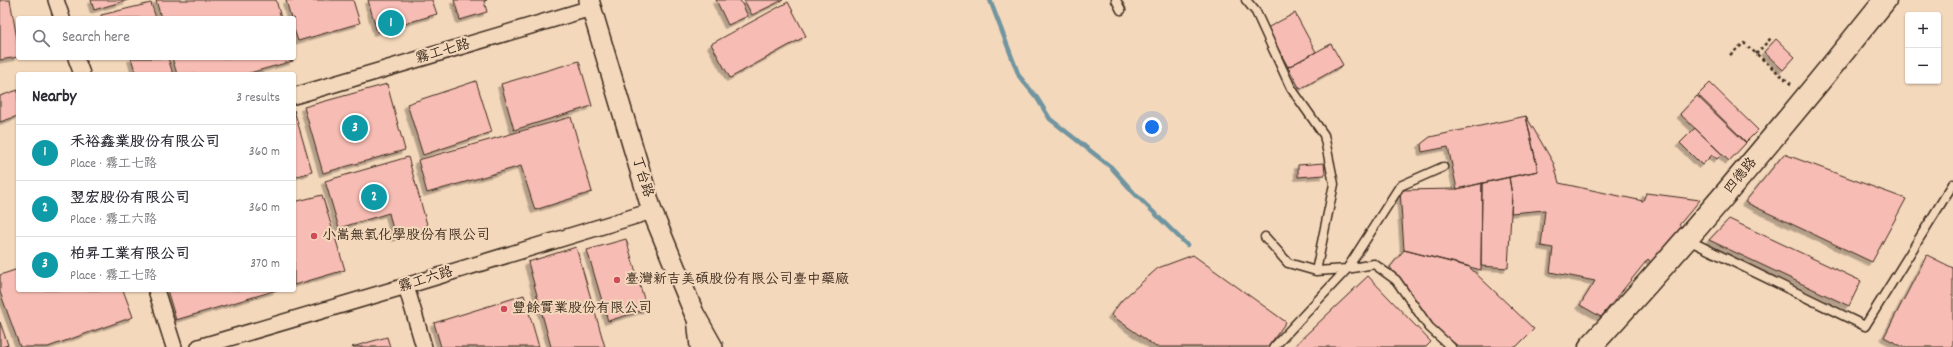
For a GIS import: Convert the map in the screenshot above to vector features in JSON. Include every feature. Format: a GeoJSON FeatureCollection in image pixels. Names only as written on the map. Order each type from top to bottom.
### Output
{"type":"FeatureCollection","features":[{"type":"Feature","properties":{"kind":"main road","name":"四德路"},"geometry":{"type":"LineString","coordinates":[[1590,347],[1687,239],[1807,98],[1885,0]]}},
{"type":"Feature","properties":{"kind":"street"},"geometry":{"type":"LineString","coordinates":[[56,0],[61,16]]}},
{"type":"Feature","properties":{"kind":"street","name":"霧工七路"},"geometry":{"type":"LineString","coordinates":[[296,95],[590,4]]}},
{"type":"Feature","properties":{"kind":"street","name":"丁台路"},"geometry":{"type":"LineString","coordinates":[[590,4],[652,211],[694,313],[713,347]]}},
{"type":"Feature","properties":{"kind":"street"},"geometry":{"type":"LineString","coordinates":[[77,60],[81,72]]}},
{"type":"Feature","properties":{"kind":"street","name":"霧工六路"},"geometry":{"type":"LineString","coordinates":[[199,347],[652,211]]}},
{"type":"Feature","properties":{"kind":"street"},"geometry":{"type":"LineString","coordinates":[[406,286],[424,347]]}},
{"type":"Feature","properties":{"kind":"street"},"geometry":{"type":"LineString","coordinates":[[157,292],[174,347]]}},
{"type":"Feature","properties":{"kind":"street"},"geometry":{"type":"LineString","coordinates":[[694,313],[698,347]]}},
{"type":"Feature","properties":{"kind":"lane"},"geometry":{"type":"LineString","coordinates":[[1116,0],[1121,10]]}},
{"type":"Feature","properties":{"kind":"lane"},"geometry":{"type":"LineString","coordinates":[[1246,0],[1256,12],[1291,88],[1324,135],[1334,184],[1316,271]]}},
{"type":"Feature","properties":{"kind":"lane"},"geometry":{"type":"LineString","coordinates":[[1274,347],[1347,270],[1400,186],[1443,167]]}},
{"type":"Feature","properties":{"kind":"lane"},"geometry":{"type":"LineString","coordinates":[[1687,239],[1865,326],[1953,184]]}},
{"type":"Feature","properties":{"kind":"lane"},"geometry":{"type":"LineString","coordinates":[[1264,236],[1288,263],[1316,271],[1347,270],[1374,264],[1396,280],[1429,327],[1451,347]]}},
{"type":"Feature","properties":{"kind":"path"},"geometry":{"type":"LineString","coordinates":[[1756,54],[1771,38]]}},
{"type":"Feature","properties":{"kind":"path"},"geometry":{"type":"LineString","coordinates":[[1730,55],[1744,43],[1807,98]]}},
{"type":"Feature","properties":{"kind":"building"},"geometry":{"type":"Polygon","coordinates":[[[0,0],[10,0],[16,33],[16,57],[0,60],[0,0]]]}},
{"type":"Feature","properties":{"kind":"building"},"geometry":{"type":"Polygon","coordinates":[[[91,0],[128,0],[94,10],[91,0]]]}},
{"type":"Feature","properties":{"kind":"building"},"geometry":{"type":"Polygon","coordinates":[[[156,0],[276,0],[280,16],[160,16],[156,0]]]}},
{"type":"Feature","properties":{"kind":"building"},"geometry":{"type":"Polygon","coordinates":[[[286,0],[353,0],[360,23],[298,41],[296,35],[296,16],[290,16],[286,0]]]}},
{"type":"Feature","properties":{"kind":"building"},"geometry":{"type":"Polygon","coordinates":[[[368,0],[432,0],[437,14],[377,32],[368,0]]]}},
{"type":"Feature","properties":{"kind":"building"},"geometry":{"type":"Polygon","coordinates":[[[454,0],[487,0],[484,1],[487,12],[460,20],[454,0]]]}},
{"type":"Feature","properties":{"kind":"building"},"geometry":{"type":"Polygon","coordinates":[[[716,0],[740,0],[748,16],[728,25],[716,0]]]}},
{"type":"Feature","properties":{"kind":"building"},"geometry":{"type":"Polygon","coordinates":[[[744,0],[783,0],[752,15],[744,0]]]}},
{"type":"Feature","properties":{"kind":"building"},"geometry":{"type":"Polygon","coordinates":[[[788,2],[806,36],[730,78],[711,44],[788,2]]]}},
{"type":"Feature","properties":{"kind":"building"},"geometry":{"type":"Polygon","coordinates":[[[151,3],[155,16],[101,16],[151,3]]]}},
{"type":"Feature","properties":{"kind":"building"},"geometry":{"type":"Polygon","coordinates":[[[1295,13],[1316,52],[1288,67],[1267,28],[1295,13]]]}},
{"type":"Feature","properties":{"kind":"building"},"geometry":{"type":"Polygon","coordinates":[[[1776,39],[1795,57],[1783,70],[1764,52],[1776,39]]]}},
{"type":"Feature","properties":{"kind":"building"},"geometry":{"type":"Polygon","coordinates":[[[1331,44],[1343,65],[1300,89],[1288,67],[1331,44]]]}},
{"type":"Feature","properties":{"kind":"building"},"geometry":{"type":"Polygon","coordinates":[[[132,60],[169,60],[172,72],[135,72],[132,60]]]}},
{"type":"Feature","properties":{"kind":"building"},"geometry":{"type":"Polygon","coordinates":[[[173,60],[293,61],[253,72],[176,72],[173,60]]]}},
{"type":"Feature","properties":{"kind":"building"},"geometry":{"type":"Polygon","coordinates":[[[579,61],[592,106],[514,130],[501,84],[579,61]]]}},
{"type":"Feature","properties":{"kind":"building"},"geometry":{"type":"Polygon","coordinates":[[[476,81],[492,132],[423,155],[407,104],[476,81]]]}},
{"type":"Feature","properties":{"kind":"building"},"geometry":{"type":"Polygon","coordinates":[[[1710,83],[1758,130],[1746,142],[1698,95],[1710,83]]]}},
{"type":"Feature","properties":{"kind":"building"},"geometry":{"type":"Polygon","coordinates":[[[387,84],[405,150],[323,173],[304,107],[387,84]]]}},
{"type":"Feature","properties":{"kind":"building"},"geometry":{"type":"Polygon","coordinates":[[[16,91],[16,117],[0,122],[0,96],[16,91]]]}},
{"type":"Feature","properties":{"kind":"building"},"geometry":{"type":"Polygon","coordinates":[[[1697,96],[1746,143],[1729,161],[1680,114],[1697,96]]]}},
{"type":"Feature","properties":{"kind":"building"},"geometry":{"type":"Polygon","coordinates":[[[1526,116],[1554,164],[1559,183],[1643,201],[1646,193],[1700,200],[1679,225],[1683,228],[1652,263],[1648,259],[1601,317],[1580,305],[1595,281],[1550,272],[1553,248],[1541,246],[1545,210],[1511,213],[1512,195],[1509,177],[1538,171],[1526,116]]]}},
{"type":"Feature","properties":{"kind":"building"},"geometry":{"type":"Polygon","coordinates":[[[1526,116],[1538,171],[1457,189],[1448,147],[1422,152],[1421,144],[1430,137],[1526,116]]]}},
{"type":"Feature","properties":{"kind":"building"},"geometry":{"type":"Polygon","coordinates":[[[296,117],[312,172],[296,176],[296,117]]]}},
{"type":"Feature","properties":{"kind":"building"},"geometry":{"type":"Polygon","coordinates":[[[571,117],[592,192],[535,210],[521,166],[427,193],[418,160],[571,117]]]}},
{"type":"Feature","properties":{"kind":"building"},"geometry":{"type":"Polygon","coordinates":[[[1695,128],[1722,154],[1717,159],[1712,155],[1702,165],[1680,143],[1695,128]]]}},
{"type":"Feature","properties":{"kind":"building"},"geometry":{"type":"Polygon","coordinates":[[[1784,154],[1906,199],[1872,262],[1745,202],[1784,154]]]}},
{"type":"Feature","properties":{"kind":"building"},"geometry":{"type":"Polygon","coordinates":[[[408,157],[428,228],[395,238],[389,213],[339,228],[325,181],[408,157]]]}},
{"type":"Feature","properties":{"kind":"building"},"geometry":{"type":"Polygon","coordinates":[[[1324,163],[1325,175],[1298,177],[1298,165],[1324,163]]]}},
{"type":"Feature","properties":{"kind":"building"},"geometry":{"type":"Polygon","coordinates":[[[1509,177],[1512,195],[1508,268],[1481,266],[1482,183],[1509,177]]]}},
{"type":"Feature","properties":{"kind":"building"},"geometry":{"type":"Polygon","coordinates":[[[1482,183],[1481,270],[1404,250],[1400,190],[1457,189],[1482,183]]]}},
{"type":"Feature","properties":{"kind":"building","name":"小嵩無氧化學股份有限公司"},"geometry":{"type":"Polygon","coordinates":[[[322,195],[345,270],[296,284],[296,202],[322,195]]]}},
{"type":"Feature","properties":{"kind":"building"},"geometry":{"type":"Polygon","coordinates":[[[1729,219],[1861,281],[1849,306],[1709,240],[1729,219]]]}},
{"type":"Feature","properties":{"kind":"building","name":"臺灣新吉美碩股份有限公司臺中藥廠"},"geometry":{"type":"Polygon","coordinates":[[[626,239],[647,309],[608,321],[587,250],[626,239]]]}},
{"type":"Feature","properties":{"kind":"building"},"geometry":{"type":"Polygon","coordinates":[[[576,247],[605,347],[551,347],[528,262],[576,247]]]}},
{"type":"Feature","properties":{"kind":"building"},"geometry":{"type":"Polygon","coordinates":[[[1404,250],[1468,266],[1534,329],[1516,347],[1459,347],[1428,321],[1390,267],[1404,250]]]}},
{"type":"Feature","properties":{"kind":"building"},"geometry":{"type":"Polygon","coordinates":[[[1193,255],[1286,322],[1268,347],[1156,347],[1111,315],[1122,300],[1158,268],[1193,255]]]}},
{"type":"Feature","properties":{"kind":"building"},"geometry":{"type":"Polygon","coordinates":[[[1927,255],[1953,268],[1953,347],[1903,347],[1884,337],[1927,255]]]}},
{"type":"Feature","properties":{"kind":"building"},"geometry":{"type":"Polygon","coordinates":[[[16,270],[16,292],[124,292],[133,317],[48,347],[20,347],[0,292],[0,275],[16,270]]]}},
{"type":"Feature","properties":{"kind":"building"},"geometry":{"type":"Polygon","coordinates":[[[1368,276],[1431,342],[1426,347],[1293,347],[1368,276]]]}},
{"type":"Feature","properties":{"kind":"building"},"geometry":{"type":"Polygon","coordinates":[[[168,292],[270,292],[176,320],[168,292]]]}},
{"type":"Feature","properties":{"kind":"building","name":"豐餘實業股份有限公司"},"geometry":{"type":"Polygon","coordinates":[[[524,295],[539,347],[441,347],[434,323],[524,295]]]}},
{"type":"Feature","properties":{"kind":"building"},"geometry":{"type":"Polygon","coordinates":[[[0,322],[8,345],[2,347],[0,347],[0,322]]]}},
{"type":"Feature","properties":{"kind":"building"},"geometry":{"type":"Polygon","coordinates":[[[387,337],[390,347],[352,347],[387,337]]]}},
{"type":"Feature","properties":{"kind":"waterway"},"geometry":{"type":"LineString","coordinates":[[990,0],[1019,76],[1037,98],[1050,119],[1111,167],[1134,193],[1187,245]]}},
{"type":"Feature","properties":{"kind":"place","name":"禾裕鑫業股份有限公司"},"geometry":{"type":"Point","coordinates":[391,23]}},
{"type":"Feature","properties":{"kind":"place","name":"柏昇工業有限公司"},"geometry":{"type":"Point","coordinates":[355,128]}},
{"type":"Feature","properties":{"kind":"place","name":"翌宏股份有限公司"},"geometry":{"type":"Point","coordinates":[374,197]}},
{"type":"Feature","properties":{"kind":"place","name":"小嵩無氧化學股份有限公司"},"geometry":{"type":"Point","coordinates":[314,236]}},
{"type":"Feature","properties":{"kind":"place","name":"臺灣新吉美碩股份有限公司臺中藥廠"},"geometry":{"type":"Point","coordinates":[617,280]}},
{"type":"Feature","properties":{"kind":"place","name":"豐餘實業股份有限公司"},"geometry":{"type":"Point","coordinates":[504,309]}}]}
